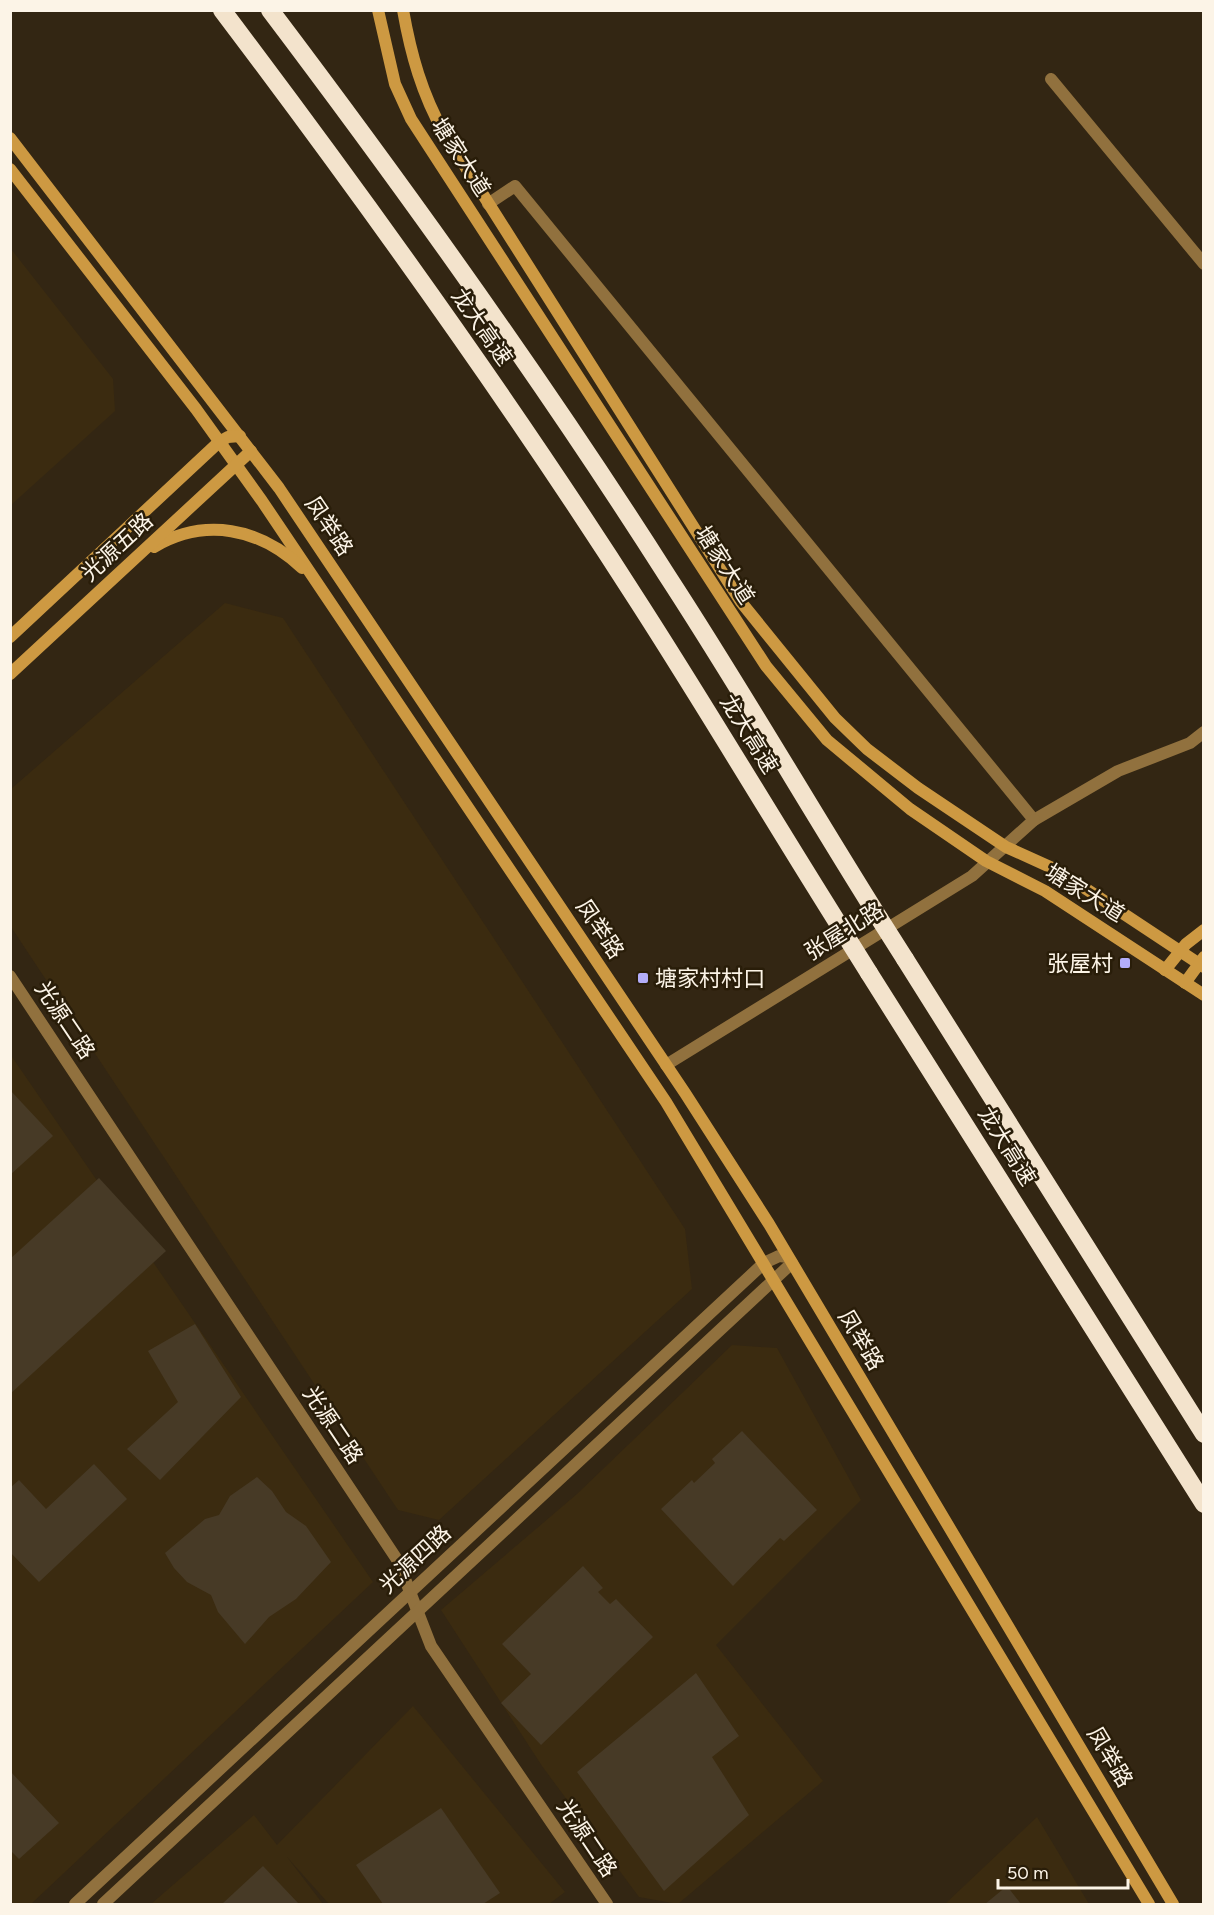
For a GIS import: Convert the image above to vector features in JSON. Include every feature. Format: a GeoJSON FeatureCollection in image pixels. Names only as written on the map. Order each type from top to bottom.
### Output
{"type":"FeatureCollection","features":[{"type":"Feature","properties":{"kind":"highway","name":"龙大高速"},"geometry":{"type":"LineString","coordinates":[[222,10],[310,127],[474,357],[637,599],[1203,1504]]}},
{"type":"Feature","properties":{"kind":"highway","name":"龙大高速"},"geometry":{"type":"LineString","coordinates":[[270,10],[359,128],[507,335],[669,577],[879,918],[1203,1434]]}},
{"type":"Feature","properties":{"kind":"street","name":"塘家大道"},"geometry":{"type":"LineString","coordinates":[[378,10],[395,84],[411,119],[766,666],[795,705],[844,755],[910,809],[986,861],[1045,891],[1203,995]]}},
{"type":"Feature","properties":{"kind":"street","name":"塘家大道"},"geometry":{"type":"LineString","coordinates":[[403,10],[417,75],[429,106],[488,204],[741,602],[807,687],[867,749],[918,788],[1006,847],[1059,871],[1179,951],[1202,963]]}},
{"type":"Feature","properties":{"kind":"street"},"geometry":{"type":"LineString","coordinates":[[1051,79],[1203,264]]}},
{"type":"Feature","properties":{"kind":"street","name":"凤举路"},"geometry":{"type":"LineString","coordinates":[[10,138],[279,488],[666,1065],[790,1260],[1173,1905]]}},
{"type":"Feature","properties":{"kind":"street","name":"凤举路"},"geometry":{"type":"LineString","coordinates":[[10,170],[236,465],[320,586],[666,1102],[1149,1905]]}},
{"type":"Feature","properties":{"kind":"street"},"geometry":{"type":"LineString","coordinates":[[488,204],[515,186],[1034,820]]}},
{"type":"Feature","properties":{"kind":"street","name":"光源五路"},"geometry":{"type":"LineString","coordinates":[[10,637],[219,442],[228,437],[240,436]]}},
{"type":"Feature","properties":{"kind":"street","name":"光源五路"},"geometry":{"type":"LineString","coordinates":[[10,674],[251,451]]}},
{"type":"Feature","properties":{"kind":"street"},"geometry":{"type":"LineString","coordinates":[[138,556],[163,541],[195,531],[230,529],[268,541],[294,561],[320,586]]}},
{"type":"Feature","properties":{"kind":"street","name":"张屋北路"},"geometry":{"type":"LineString","coordinates":[[666,1065],[972,876],[1034,820],[1118,771],[1190,743],[1203,732]]}},
{"type":"Feature","properties":{"kind":"street"},"geometry":{"type":"LineString","coordinates":[[1165,970],[1179,951],[1203,930]]}},
{"type":"Feature","properties":{"kind":"street"},"geometry":{"type":"LineString","coordinates":[[1185,983],[1202,963]]}},
{"type":"Feature","properties":{"kind":"street","name":"光源二路"},"geometry":{"type":"LineString","coordinates":[[10,976],[398,1562],[431,1646],[607,1905]]}},
{"type":"Feature","properties":{"kind":"street","name":"光源四路"},"geometry":{"type":"LineString","coordinates":[[78,1903],[764,1263],[779,1256],[790,1260],[774,1280],[102,1905]]}},
{"type":"Feature","properties":{"kind":"street"},"geometry":{"type":"LineString","coordinates":[[91,1890],[102,1905]]}},
{"type":"Feature","properties":{"kind":"shaded area"},"geometry":{"type":"Polygon","coordinates":[[[11,249],[113,379],[115,411],[11,505],[11,249]]]}},
{"type":"Feature","properties":{"kind":"shaded area"},"geometry":{"type":"Polygon","coordinates":[[[225,603],[283,618],[685,1229],[692,1289],[439,1520],[398,1510],[11,927],[11,789],[225,603]]]}},
{"type":"Feature","properties":{"kind":"shaded area"},"geometry":{"type":"Polygon","coordinates":[[[10,1054],[373,1582],[31,1904],[10,1904],[10,1054]]]}},
{"type":"Feature","properties":{"kind":"shaded area"},"geometry":{"type":"Polygon","coordinates":[[[732,1345],[777,1348],[861,1500],[716,1645],[823,1781],[678,1904],[639,1897],[542,1766],[441,1610],[577,1494],[732,1345]]]}},
{"type":"Feature","properties":{"kind":"shaded area"},"geometry":{"type":"Polygon","coordinates":[[[413,1706],[565,1892],[549,1904],[329,1904],[287,1857],[323,1904],[151,1904],[254,1815],[277,1845],[413,1706]]]}},
{"type":"Feature","properties":{"kind":"shaded area"},"geometry":{"type":"Polygon","coordinates":[[[1037,1817],[1089,1904],[945,1904],[1037,1817]]]}},
{"type":"Feature","properties":{"kind":"building"},"geometry":{"type":"Polygon","coordinates":[[[10,1090],[53,1136],[10,1175],[10,1090]]]}},
{"type":"Feature","properties":{"kind":"building"},"geometry":{"type":"Polygon","coordinates":[[[99,1178],[166,1251],[10,1394],[10,1259],[99,1178]]]}},
{"type":"Feature","properties":{"kind":"building"},"geometry":{"type":"Polygon","coordinates":[[[195,1324],[241,1397],[160,1480],[127,1449],[178,1402],[148,1351],[195,1324]]]}},
{"type":"Feature","properties":{"kind":"building"},"geometry":{"type":"Polygon","coordinates":[[[742,1431],[817,1510],[784,1541],[780,1538],[733,1586],[661,1509],[692,1480],[694,1483],[715,1463],[712,1459],[742,1431]]]}},
{"type":"Feature","properties":{"kind":"building"},"geometry":{"type":"Polygon","coordinates":[[[94,1464],[127,1499],[39,1582],[10,1552],[10,1488],[19,1480],[46,1509],[94,1464]]]}},
{"type":"Feature","properties":{"kind":"building"},"geometry":{"type":"Polygon","coordinates":[[[257,1477],[272,1491],[286,1512],[306,1526],[331,1562],[296,1599],[269,1617],[245,1644],[218,1612],[211,1595],[187,1582],[174,1568],[165,1553],[205,1519],[219,1515],[230,1496],[257,1477]]]}},
{"type":"Feature","properties":{"kind":"building"},"geometry":{"type":"Polygon","coordinates":[[[583,1566],[603,1588],[598,1592],[610,1604],[616,1599],[653,1637],[541,1745],[501,1703],[531,1674],[502,1644],[583,1566]]]}},
{"type":"Feature","properties":{"kind":"building"},"geometry":{"type":"Polygon","coordinates":[[[696,1673],[739,1736],[712,1757],[749,1815],[664,1891],[577,1772],[696,1673]]]}},
{"type":"Feature","properties":{"kind":"building"},"geometry":{"type":"Polygon","coordinates":[[[10,1771],[59,1823],[19,1859],[10,1850],[10,1771]]]}},
{"type":"Feature","properties":{"kind":"building"},"geometry":{"type":"Polygon","coordinates":[[[441,1808],[500,1893],[483,1904],[383,1904],[356,1865],[441,1808]]]}},
{"type":"Feature","properties":{"kind":"building"},"geometry":{"type":"Polygon","coordinates":[[[263,1866],[299,1904],[222,1904],[263,1866]]]}},
{"type":"Feature","properties":{"kind":"building"},"geometry":{"type":"Polygon","coordinates":[[[1007,1886],[1021,1904],[985,1904],[1007,1886]]]}},
{"type":"Feature","properties":{"kind":"place","name":"张屋村"},"geometry":{"type":"Point","coordinates":[1125,963]}},
{"type":"Feature","properties":{"kind":"place","name":"塘家村村口"},"geometry":{"type":"Point","coordinates":[643,978]}}]}
